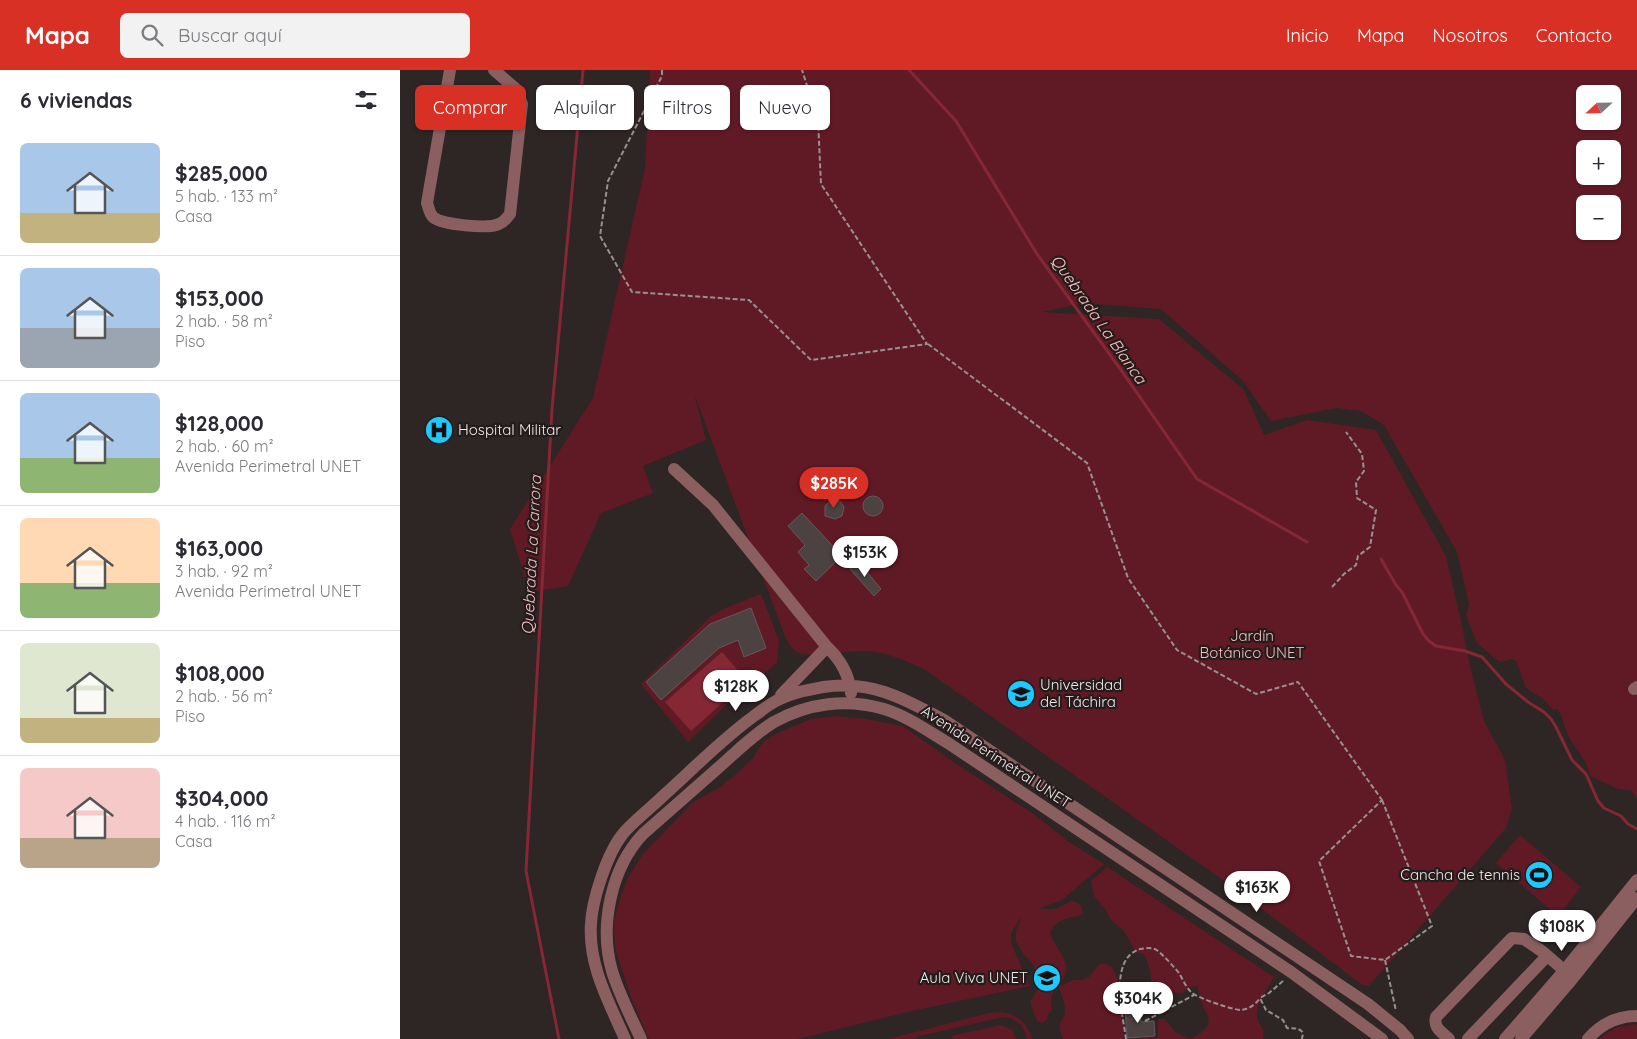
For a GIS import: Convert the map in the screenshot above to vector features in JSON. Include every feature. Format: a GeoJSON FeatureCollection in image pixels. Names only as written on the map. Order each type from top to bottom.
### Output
{"type":"FeatureCollection","features":[{"type":"Feature","properties":{"kind":"street"},"geometry":{"type":"LineString","coordinates":[[450,70],[427,203],[434,218],[443,223],[487,226],[497,225],[505,221],[510,214],[522,104],[516,89],[494,70]]}},
{"type":"Feature","properties":{"kind":"street"},"geometry":{"type":"LineString","coordinates":[[674,469],[713,505],[834,654],[844,668],[850,686],[852,703]]}},
{"type":"Feature","properties":{"kind":"street"},"geometry":{"type":"LineString","coordinates":[[625,1039],[601,985],[591,953],[591,924],[594,904],[609,859],[622,835],[735,730],[775,701],[827,647]]}},
{"type":"Feature","properties":{"kind":"street"},"geometry":{"type":"LineString","coordinates":[[775,701],[796,692],[824,687],[850,686],[871,688],[896,695],[944,720],[1368,1004],[1404,1035]]}},
{"type":"Feature","properties":{"kind":"street","name":"Avenida Perimetral UNET"},"geometry":{"type":"LineString","coordinates":[[640,1039],[612,972],[606,940],[608,914],[613,892],[619,872],[632,845],[744,746],[773,723],[802,710],[828,703],[852,703],[884,709],[948,743],[1291,972],[1382,1039]]}},
{"type":"Feature","properties":{"kind":"street"},"geometry":{"type":"LineString","coordinates":[[622,835],[632,845]]}},
{"type":"Feature","properties":{"kind":"street"},"geometry":{"type":"LineString","coordinates":[[1521,1039],[1637,880]]}},
{"type":"Feature","properties":{"kind":"street"},"geometry":{"type":"LineString","coordinates":[[1505,1039],[1569,975],[1637,898]]}},
{"type":"Feature","properties":{"kind":"street"},"geometry":{"type":"LineString","coordinates":[[1449,1039],[1437,1028],[1436,1017],[1512,938],[1524,939],[1569,975]]}},
{"type":"Feature","properties":{"kind":"street"},"geometry":{"type":"LineString","coordinates":[[1468,1039],[1547,956]]}},
{"type":"Feature","properties":{"kind":"street"},"geometry":{"type":"LineString","coordinates":[[1588,1039],[1601,1027],[1612,1021],[1626,1016],[1637,1016]]}},
{"type":"Feature","properties":{"kind":"path"},"geometry":{"type":"LineString","coordinates":[[662,70],[662,76],[608,180],[600,236],[632,292],[749,300],[811,360],[927,344]]}},
{"type":"Feature","properties":{"kind":"path"},"geometry":{"type":"LineString","coordinates":[[802,70],[818,120],[821,184],[927,344],[1087,463],[1128,578],[1177,650],[1256,694],[1298,682],[1382,800],[1432,926],[1385,960],[1351,956],[1319,861],[1382,800]]}},
{"type":"Feature","properties":{"kind":"path"},"geometry":{"type":"LineString","coordinates":[[1332,587],[1356,565],[1358,556],[1370,547],[1376,510],[1357,498],[1356,482],[1364,471],[1362,454],[1346,432]]}},
{"type":"Feature","properties":{"kind":"path"},"geometry":{"type":"LineString","coordinates":[[1126,1039],[1120,989],[1122,967],[1129,955],[1147,948],[1159,951],[1194,995],[1237,1010],[1243,1010],[1255,1004],[1291,972]]}},
{"type":"Feature","properties":{"kind":"path"},"geometry":{"type":"LineString","coordinates":[[1385,960],[1404,1035]]}},
{"type":"Feature","properties":{"kind":"path"},"geometry":{"type":"LineString","coordinates":[[1145,1022],[1194,995]]}},
{"type":"Feature","properties":{"kind":"path"},"geometry":{"type":"LineString","coordinates":[[1260,998],[1266,1010],[1283,1020],[1287,1028],[1295,1028],[1302,1031],[1302,1039]]}},
{"type":"Feature","properties":{"kind":"green space","name":"Jardín Botánico UNET"},"geometry":{"type":"Polygon","coordinates":[[[650,70],[1637,70],[1637,799],[1631,790],[1618,789],[1590,776],[1583,759],[1568,735],[1558,709],[1553,710],[1543,699],[1526,688],[1516,661],[1511,659],[1501,662],[1477,643],[1466,616],[1469,604],[1457,552],[1384,425],[1361,411],[1336,408],[1271,421],[1243,381],[1161,309],[1085,303],[1042,312],[1159,319],[1244,390],[1264,435],[1307,420],[1376,430],[1446,556],[1484,721],[1505,760],[1512,808],[1506,828],[1369,986],[1361,984],[1233,887],[924,669],[895,657],[872,651],[805,654],[795,651],[786,639],[694,393],[706,440],[643,466],[653,493],[601,513],[568,586],[529,592],[510,529],[593,398],[645,168],[647,130],[730,130],[730,85],[649,85],[650,70]]]}},
{"type":"Feature","properties":{"kind":"green space"},"geometry":{"type":"Polygon","coordinates":[[[761,594],[779,640],[777,663],[727,704],[688,742],[641,684],[711,616],[723,609],[761,594]]]}},
{"type":"Feature","properties":{"kind":"green space"},"geometry":{"type":"Polygon","coordinates":[[[836,716],[903,726],[949,759],[1035,815],[1069,842],[1104,864],[1062,900],[1027,913],[1038,909],[1056,909],[1071,901],[1081,906],[1083,912],[1080,916],[1066,918],[1059,922],[1050,932],[1065,961],[1066,972],[1062,981],[1053,992],[1052,1011],[1048,1014],[1047,1020],[1042,1023],[1037,1021],[1031,1005],[1031,1000],[1037,990],[1038,979],[1032,963],[1024,955],[1016,941],[1016,931],[1022,916],[1011,933],[1011,943],[1030,986],[903,1013],[798,1039],[649,1039],[631,997],[615,949],[614,922],[620,898],[628,878],[642,855],[692,803],[720,787],[734,776],[752,759],[763,742],[775,734],[811,719],[836,716]]]}},
{"type":"Feature","properties":{"kind":"green space","name":"Cancha de tennis"},"geometry":{"type":"Polygon","coordinates":[[[1520,835],[1581,887],[1558,916],[1496,863],[1520,835]]]}},
{"type":"Feature","properties":{"kind":"green space"},"geometry":{"type":"Polygon","coordinates":[[[1107,867],[1274,977],[1257,1013],[1264,1032],[1263,1039],[1190,1039],[1204,1030],[1209,1020],[1197,986],[1189,987],[1182,993],[1159,992],[1152,988],[1150,969],[1144,954],[1136,952],[1124,931],[1112,921],[1094,896],[1091,881],[1107,867]]]}},
{"type":"Feature","properties":{"kind":"green space"},"geometry":{"type":"Polygon","coordinates":[[[1099,964],[1112,967],[1121,984],[1135,993],[1135,999],[1122,1000],[1124,1039],[1063,1039],[1060,1024],[1064,1017],[1065,1006],[1059,986],[1089,977],[1099,964]]]}},
{"type":"Feature","properties":{"kind":"green space"},"geometry":{"type":"Polygon","coordinates":[[[999,1012],[1016,1017],[1024,1023],[1032,1039],[1027,1039],[1024,1030],[1016,1021],[1003,1017],[913,1039],[888,1039],[989,1013],[999,1012]]]}},
{"type":"Feature","properties":{"kind":"green space"},"geometry":{"type":"Polygon","coordinates":[[[1158,1019],[1165,1019],[1175,1032],[1190,1039],[1125,1039],[1158,1038],[1158,1019]]]}},
{"type":"Feature","properties":{"kind":"green space"},"geometry":{"type":"Polygon","coordinates":[[[1637,1024],[1637,1039],[1599,1039],[1617,1027],[1637,1024]]]}},
{"type":"Feature","properties":{"kind":"green space"},"geometry":{"type":"Polygon","coordinates":[[[1001,1025],[1011,1029],[1017,1039],[953,1039],[951,1036],[1001,1025]]]}},
{"type":"Feature","properties":{"kind":"shaded area"},"geometry":{"type":"Polygon","coordinates":[[[722,652],[747,681],[691,731],[665,702],[722,652]]]}},
{"type":"Feature","properties":{"kind":"building"},"geometry":{"type":"Polygon","coordinates":[[[873,496],[880,499],[883,506],[880,513],[873,516],[866,513],[863,506],[866,499],[873,496]]]}},
{"type":"Feature","properties":{"kind":"building"},"geometry":{"type":"Polygon","coordinates":[[[832,499],[840,501],[844,507],[842,516],[835,519],[825,516],[825,506],[832,499]]]}},
{"type":"Feature","properties":{"kind":"building"},"geometry":{"type":"Polygon","coordinates":[[[802,513],[842,556],[816,581],[804,569],[809,565],[798,552],[805,545],[788,526],[802,513]]]}},
{"type":"Feature","properties":{"kind":"building"},"geometry":{"type":"Polygon","coordinates":[[[858,561],[881,589],[874,596],[850,569],[858,561]]]}},
{"type":"Feature","properties":{"kind":"building"},"geometry":{"type":"Polygon","coordinates":[[[751,608],[766,648],[744,657],[738,640],[719,648],[661,700],[646,682],[710,624],[751,608]]]}},
{"type":"Feature","properties":{"kind":"building"},"geometry":{"type":"Polygon","coordinates":[[[1140,1005],[1141,1022],[1154,1021],[1155,1036],[1127,1038],[1125,1006],[1140,1005]]]}},
{"type":"Feature","properties":{"kind":"waterway","name":"Quebrada La Carrora"},"geometry":{"type":"LineString","coordinates":[[559,1039],[526,871],[552,409],[583,70]]}},
{"type":"Feature","properties":{"kind":"waterway","name":"Quebrada La Blanca"},"geometry":{"type":"LineString","coordinates":[[909,70],[956,121],[1037,254],[1197,479],[1307,542]]}},
{"type":"Feature","properties":{"kind":"waterway","name":"Quebrada La Blanca"},"geometry":{"type":"LineString","coordinates":[[1381,559],[1402,592],[1423,634],[1429,641],[1436,646],[1465,651],[1482,657],[1506,684],[1544,712],[1556,727],[1572,760],[1586,774],[1598,801],[1604,808],[1621,816],[1628,824],[1637,829]]}},
{"type":"Feature","properties":{"kind":"place","name":"Hospital Militar"},"geometry":{"type":"Point","coordinates":[439,430]}},
{"type":"Feature","properties":{"kind":"place","name":"Universidad del Táchira"},"geometry":{"type":"Point","coordinates":[1021,694]}},
{"type":"Feature","properties":{"kind":"place","name":"Cancha de tennis"},"geometry":{"type":"Point","coordinates":[1539,875]}},
{"type":"Feature","properties":{"kind":"place","name":"Aula Viva UNET"},"geometry":{"type":"Point","coordinates":[1047,978]}}]}
